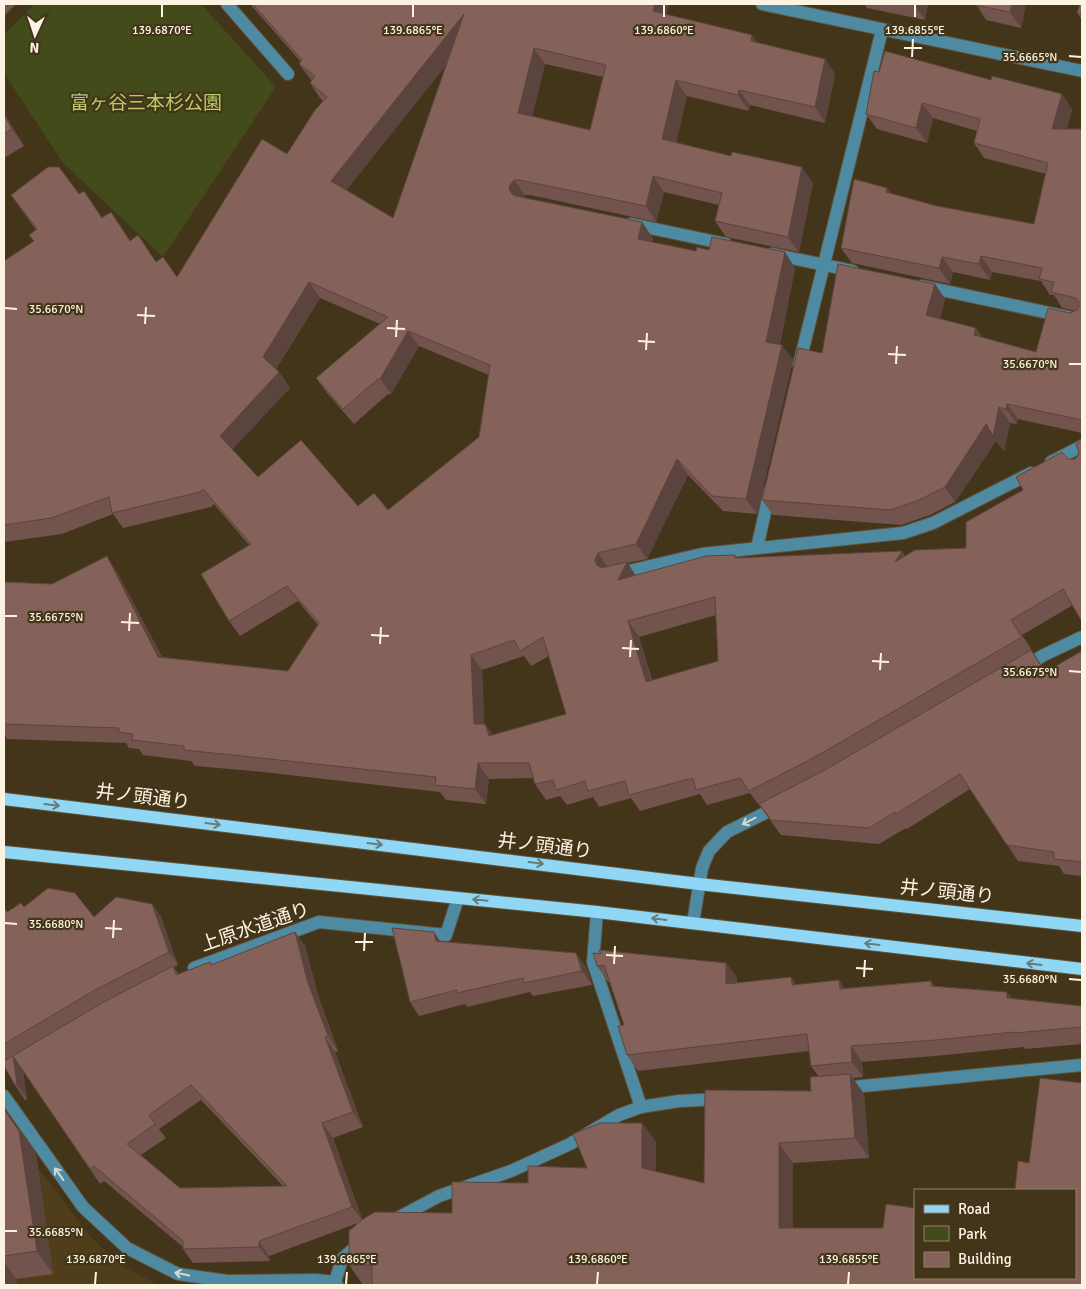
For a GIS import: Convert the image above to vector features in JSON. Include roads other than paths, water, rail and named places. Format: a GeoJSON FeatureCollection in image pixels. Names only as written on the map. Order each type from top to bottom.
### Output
{"type":"FeatureCollection","features":[{"type":"Feature","properties":{"kind":"main road","name":"井ノ頭通り"},"geometry":{"type":"LineString","coordinates":[[4,799],[699,884],[1082,926]]}},
{"type":"Feature","properties":{"kind":"main road"},"geometry":{"type":"LineString","coordinates":[[4,852],[597,912],[1082,969]]}},
{"type":"Feature","properties":{"kind":"street"},"geometry":{"type":"LineString","coordinates":[[227,4],[288,74]]}},
{"type":"Feature","properties":{"kind":"street"},"geometry":{"type":"LineString","coordinates":[[762,4],[1082,71]]}},
{"type":"Feature","properties":{"kind":"street"},"geometry":{"type":"LineString","coordinates":[[796,379],[882,30]]}},
{"type":"Feature","properties":{"kind":"street"},"geometry":{"type":"LineString","coordinates":[[623,223],[738,247]]}},
{"type":"Feature","properties":{"kind":"street"},"geometry":{"type":"LineString","coordinates":[[757,251],[862,273]]}},
{"type":"Feature","properties":{"kind":"street"},"geometry":{"type":"LineString","coordinates":[[910,283],[1082,320]]}},
{"type":"Feature","properties":{"kind":"street"},"geometry":{"type":"LineString","coordinates":[[614,575],[702,554],[902,534],[933,523],[1078,452]]}},
{"type":"Feature","properties":{"kind":"street"},"geometry":{"type":"LineString","coordinates":[[757,548],[772,482]]}},
{"type":"Feature","properties":{"kind":"street"},"geometry":{"type":"LineString","coordinates":[[1010,675],[1044,655],[1082,637]]}},
{"type":"Feature","properties":{"kind":"street"},"geometry":{"type":"LineString","coordinates":[[693,923],[702,868],[709,851],[727,832],[787,801]]}},
{"type":"Feature","properties":{"kind":"street","name":"上原水道通り"},"geometry":{"type":"LineString","coordinates":[[178,974],[319,922],[446,935],[458,898]]}},
{"type":"Feature","properties":{"kind":"street"},"geometry":{"type":"LineString","coordinates":[[597,912],[593,962],[641,1107]]}},
{"type":"Feature","properties":{"kind":"street"},"geometry":{"type":"LineString","coordinates":[[826,1089],[1082,1065]]}},
{"type":"Feature","properties":{"kind":"street"},"geometry":{"type":"LineString","coordinates":[[4,1096],[83,1207],[127,1248],[178,1274],[227,1281],[316,1280],[336,1284],[342,1259],[377,1229],[439,1196],[511,1171],[570,1144],[619,1115],[641,1107],[678,1101],[727,1098]]}},
{"type":"Feature","properties":{"kind":"park label","name":"富ヶ谷三本杉公園"},"geometry":{"type":"Point","coordinates":[146,103]}}]}
